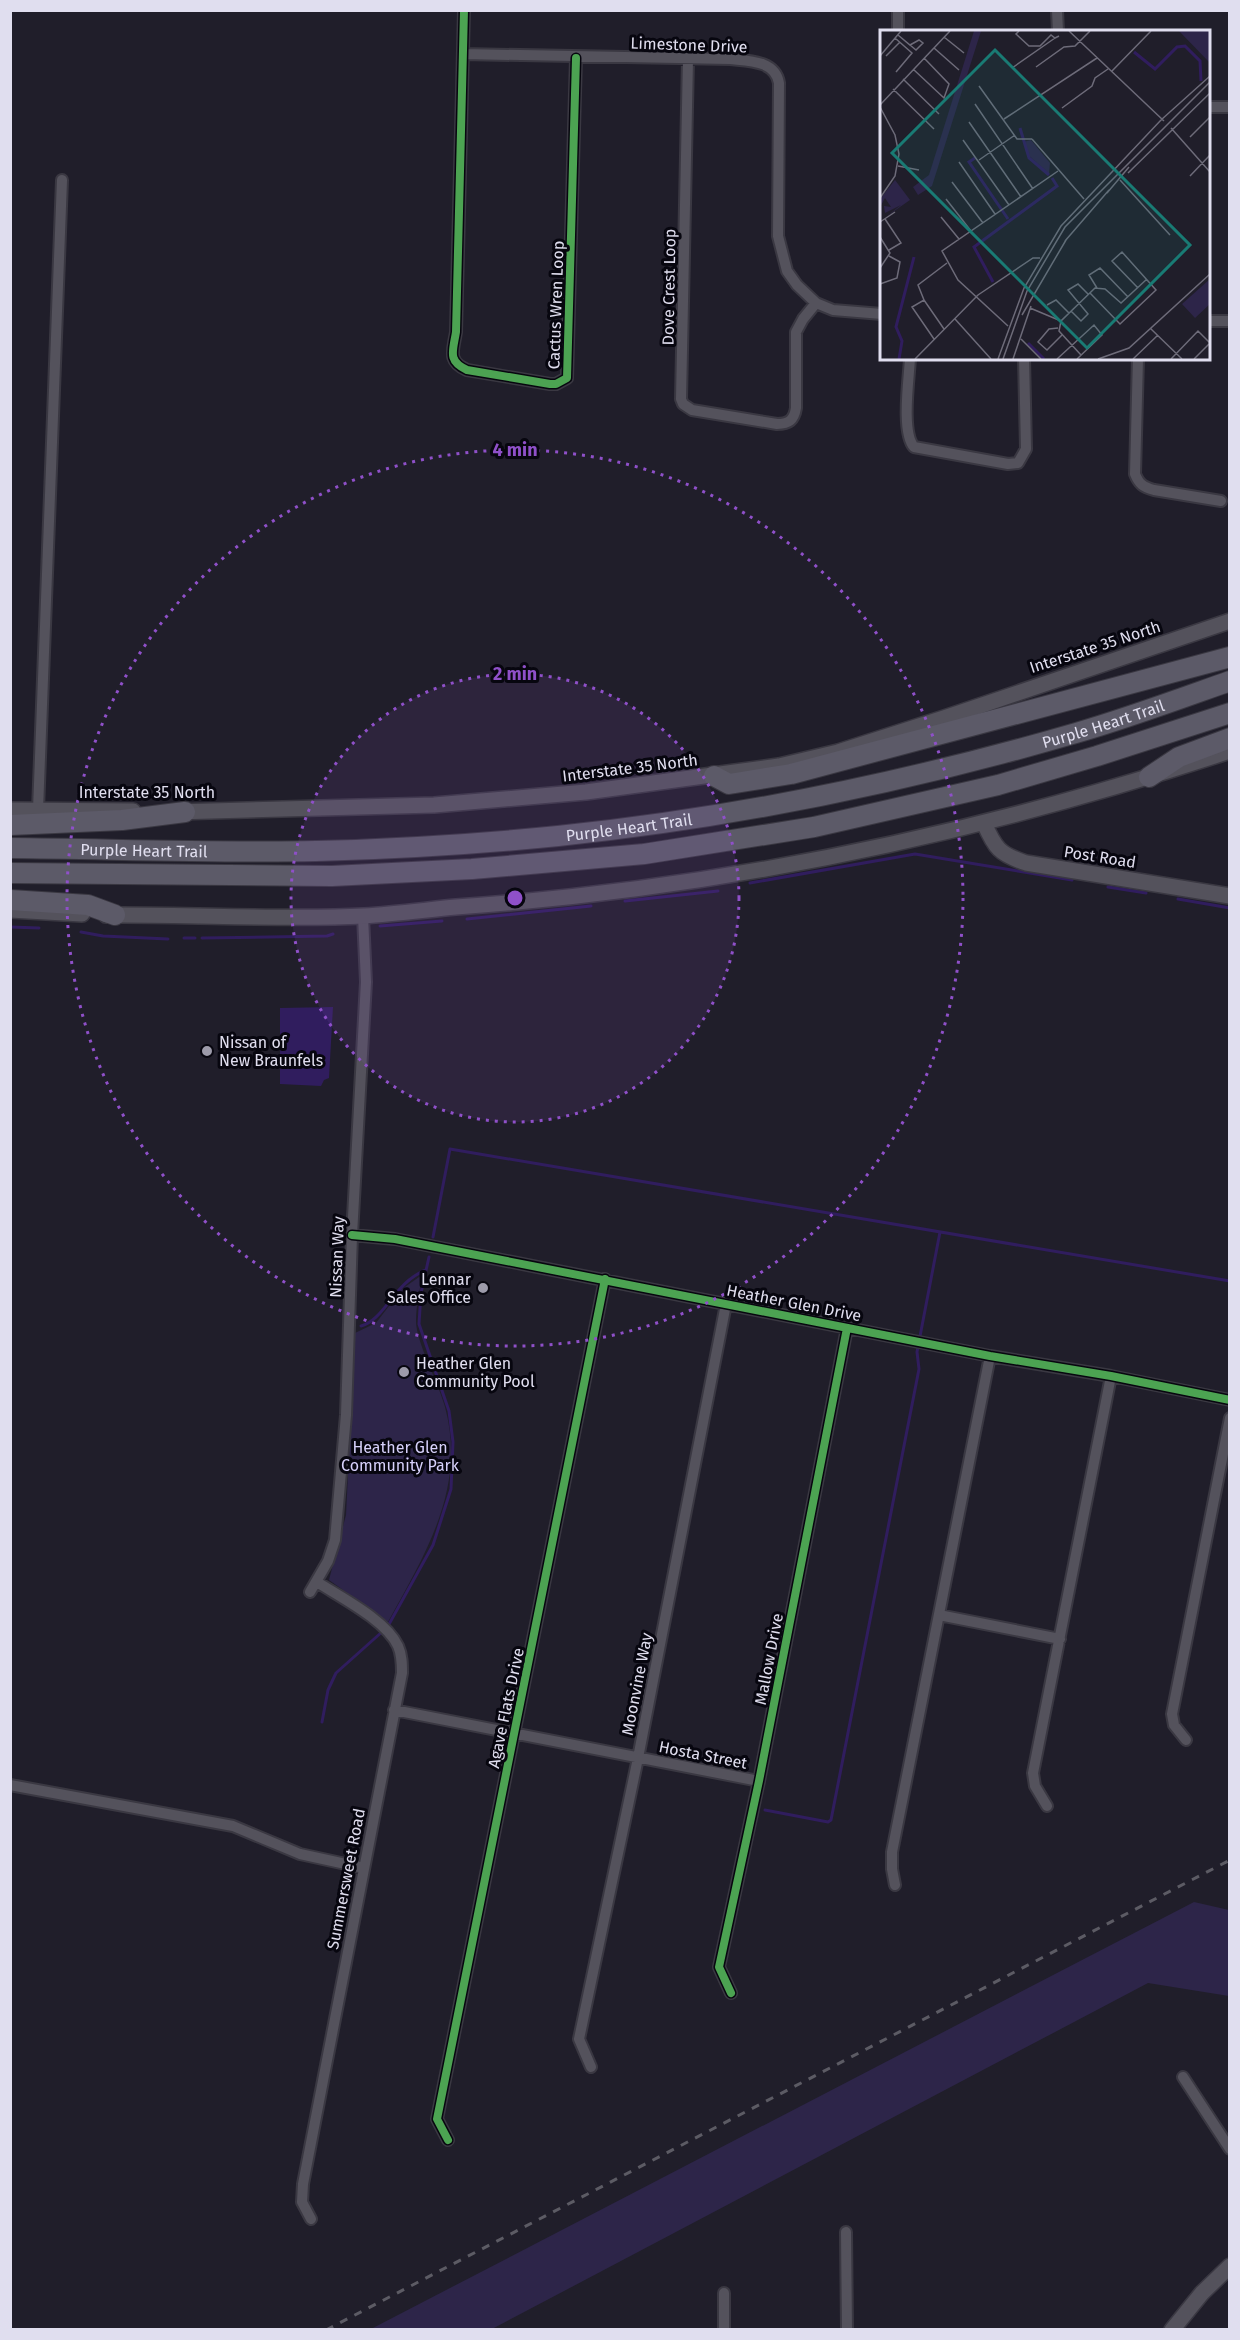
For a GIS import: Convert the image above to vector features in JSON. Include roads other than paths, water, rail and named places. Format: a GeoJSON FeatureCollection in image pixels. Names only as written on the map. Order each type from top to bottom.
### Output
{"type":"FeatureCollection","features":[{"type":"Feature","properties":{"kind":"highway"},"geometry":{"type":"LineString","coordinates":[[714,776],[729,784],[791,774],[1230,657]]}},
{"type":"Feature","properties":{"kind":"highway","name":"Purple Heart Trail"},"geometry":{"type":"LineString","coordinates":[[10,848],[316,851],[505,840],[608,831],[717,815],[929,772],[1076,733],[1230,681]]}},
{"type":"Feature","properties":{"kind":"highway","name":"Purple Heart Trail"},"geometry":{"type":"LineString","coordinates":[[10,873],[332,876],[472,869],[644,854],[814,826],[998,785],[1230,713]]}},
{"type":"Feature","properties":{"kind":"highway"},"geometry":{"type":"LineString","coordinates":[[1149,777],[1179,757],[1230,738]]}},
{"type":"Feature","properties":{"kind":"highway"},"geometry":{"type":"LineString","coordinates":[[10,825],[122,820],[185,812]]}},
{"type":"Feature","properties":{"kind":"highway"},"geometry":{"type":"LineString","coordinates":[[10,900],[88,905],[115,915]]}},
{"type":"Feature","properties":{"kind":"main road","name":"Interstate 35 North"},"geometry":{"type":"LineString","coordinates":[[10,810],[185,812],[434,805],[586,792],[779,766],[838,752],[1230,621]]}},
{"type":"Feature","properties":{"kind":"main road"},"geometry":{"type":"LineString","coordinates":[[10,910],[115,915],[280,918],[363,916],[561,899],[707,879],[854,853],[984,823],[1149,777],[1230,751]]}},
{"type":"Feature","properties":{"kind":"main road","name":"Post Road"},"geometry":{"type":"LineString","coordinates":[[984,823],[994,845],[1005,856],[1026,863],[1230,896]]}},
{"type":"Feature","properties":{"kind":"main road"},"geometry":{"type":"LineString","coordinates":[[1172,2330],[1202,2293],[1230,2266]]}},
{"type":"Feature","properties":{"kind":"street"},"geometry":{"type":"LineString","coordinates":[[464,10],[464,54]]}},
{"type":"Feature","properties":{"kind":"street"},"geometry":{"type":"LineString","coordinates":[[898,10],[898,30]]}},
{"type":"Feature","properties":{"kind":"street"},"geometry":{"type":"LineString","coordinates":[[1057,10],[1058,30]]}},
{"type":"Feature","properties":{"kind":"street","name":"Cactus Wren Loop"},"geometry":{"type":"LineString","coordinates":[[464,54],[456,332],[453,358],[456,364],[467,370],[556,384],[563,381],[568,374],[576,58]]}},
{"type":"Feature","properties":{"kind":"street","name":"Limestone Drive"},"geometry":{"type":"LineString","coordinates":[[464,54],[750,61],[768,66],[778,75],[777,194],[780,249],[792,279],[816,303],[833,310],[880,314]]}},
{"type":"Feature","properties":{"kind":"street","name":"Dove Crest Loop"},"geometry":{"type":"LineString","coordinates":[[688,59],[681,399],[683,404],[692,410],[777,424],[790,421],[796,408],[796,332],[816,303]]}},
{"type":"Feature","properties":{"kind":"street"},"geometry":{"type":"LineString","coordinates":[[1210,107],[1230,107]]}},
{"type":"Feature","properties":{"kind":"street"},"geometry":{"type":"LineString","coordinates":[[38,810],[62,180]]}},
{"type":"Feature","properties":{"kind":"street"},"geometry":{"type":"LineString","coordinates":[[1210,321],[1230,321]]}},
{"type":"Feature","properties":{"kind":"street"},"geometry":{"type":"LineString","coordinates":[[910,360],[908,428],[909,441],[914,447],[1008,464],[1018,463],[1026,449],[1024,360]]}},
{"type":"Feature","properties":{"kind":"street"},"geometry":{"type":"LineString","coordinates":[[1138,360],[1135,474],[1137,480],[1145,488],[1221,501]]}},
{"type":"Feature","properties":{"kind":"street","name":"Nissan Way"},"geometry":{"type":"LineString","coordinates":[[310,1592],[328,1561],[335,1540],[346,1415],[352,1235],[366,982],[363,916]]}},
{"type":"Feature","properties":{"kind":"street","name":"Heather Glen Drive"},"geometry":{"type":"LineString","coordinates":[[352,1235],[395,1239],[990,1356],[1111,1376],[1230,1400]]}},
{"type":"Feature","properties":{"kind":"street","name":"Agave Flats Drive"},"geometry":{"type":"LineString","coordinates":[[448,2140],[437,2119],[484,1879],[516,1734],[604,1280]]}},
{"type":"Feature","properties":{"kind":"street","name":"Moonvine Way"},"geometry":{"type":"LineString","coordinates":[[591,2067],[579,2039],[638,1758],[726,1304]]}},
{"type":"Feature","properties":{"kind":"street","name":"Mallow Drive"},"geometry":{"type":"LineString","coordinates":[[731,1993],[719,1967],[759,1781],[847,1328]]}},
{"type":"Feature","properties":{"kind":"street"},"geometry":{"type":"LineString","coordinates":[[895,1884],[892,1852],[990,1356]]}},
{"type":"Feature","properties":{"kind":"street"},"geometry":{"type":"LineString","coordinates":[[1047,1806],[1035,1786],[1033,1773],[1111,1376]]}},
{"type":"Feature","properties":{"kind":"street"},"geometry":{"type":"LineString","coordinates":[[1186,1740],[1174,1725],[1172,1714],[1230,1418]]}},
{"type":"Feature","properties":{"kind":"street","name":"Summersweet Road"},"geometry":{"type":"LineString","coordinates":[[311,2219],[302,2202],[303,2184],[402,1673],[401,1654],[391,1634],[378,1622],[317,1582]]}},
{"type":"Feature","properties":{"kind":"street"},"geometry":{"type":"LineString","coordinates":[[939,1615],[1060,1639]]}},
{"type":"Feature","properties":{"kind":"street","name":"Hosta Street"},"geometry":{"type":"LineString","coordinates":[[394,1710],[759,1781]]}},
{"type":"Feature","properties":{"kind":"street"},"geometry":{"type":"LineString","coordinates":[[10,1785],[233,1826],[300,1854],[364,1868]]}},
{"type":"Feature","properties":{"kind":"street"},"geometry":{"type":"LineString","coordinates":[[1183,2077],[1230,2149]]}},
{"type":"Feature","properties":{"kind":"street"},"geometry":{"type":"LineString","coordinates":[[846,2232],[847,2330]]}},
{"type":"Feature","properties":{"kind":"street"},"geometry":{"type":"LineString","coordinates":[[724,2293],[724,2330]]}},
{"type":"Feature","properties":{"kind":"waterway"},"geometry":{"type":"LineString","coordinates":[[750,883],[915,854],[1072,880]]}},
{"type":"Feature","properties":{"kind":"waterway"},"geometry":{"type":"LineString","coordinates":[[1108,887],[1146,893]]}},
{"type":"Feature","properties":{"kind":"waterway"},"geometry":{"type":"LineString","coordinates":[[625,901],[718,891]]}},
{"type":"Feature","properties":{"kind":"waterway"},"geometry":{"type":"LineString","coordinates":[[1178,899],[1230,908]]}},
{"type":"Feature","properties":{"kind":"waterway"},"geometry":{"type":"LineString","coordinates":[[467,919],[591,906]]}},
{"type":"Feature","properties":{"kind":"waterway"},"geometry":{"type":"LineString","coordinates":[[380,926],[442,921]]}},
{"type":"Feature","properties":{"kind":"waterway"},"geometry":{"type":"LineString","coordinates":[[10,927],[39,928]]}},
{"type":"Feature","properties":{"kind":"waterway"},"geometry":{"type":"LineString","coordinates":[[81,932],[103,936],[168,939]]}},
{"type":"Feature","properties":{"kind":"waterway"},"geometry":{"type":"LineString","coordinates":[[202,938],[327,936],[333,934]]}},
{"type":"Feature","properties":{"kind":"waterway"},"geometry":{"type":"LineString","coordinates":[[184,938],[195,938]]}},
{"type":"Feature","properties":{"kind":"waterway"},"geometry":{"type":"LineString","coordinates":[[433,1237],[450,1149],[1230,1281]]}},
{"type":"Feature","properties":{"kind":"waterway"},"geometry":{"type":"LineString","coordinates":[[765,1810],[828,1822],[831,1820],[919,1369],[917,1352],[940,1232]]}},
{"type":"Feature","properties":{"kind":"waterway"},"geometry":{"type":"LineString","coordinates":[[388,1626],[433,1545],[451,1489],[453,1442],[449,1411],[419,1324],[421,1293],[429,1257]]}},
{"type":"Feature","properties":{"kind":"waterway"},"geometry":{"type":"LineString","coordinates":[[361,1326],[377,1316],[406,1283],[426,1270]]}},
{"type":"Feature","properties":{"kind":"waterway"},"geometry":{"type":"LineString","coordinates":[[322,1722],[328,1690],[336,1673],[383,1631]]}},
{"type":"Feature","properties":{"kind":"railway"},"geometry":{"type":"LineString","coordinates":[[326,2330],[1230,1860]]}},
{"type":"Feature","properties":{"kind":"place","name":"Nissan of New Braunfels"},"geometry":{"type":"Point","coordinates":[207,1051]}},
{"type":"Feature","properties":{"kind":"place","name":"Lennar Sales Office"},"geometry":{"type":"Point","coordinates":[483,1288]}},
{"type":"Feature","properties":{"kind":"place","name":"Heather Glen Community Pool"},"geometry":{"type":"Point","coordinates":[404,1372]}},
{"type":"Feature","properties":{"kind":"park label","name":"Heather Glen Community Park"},"geometry":{"type":"Point","coordinates":[400,1456]}}]}
